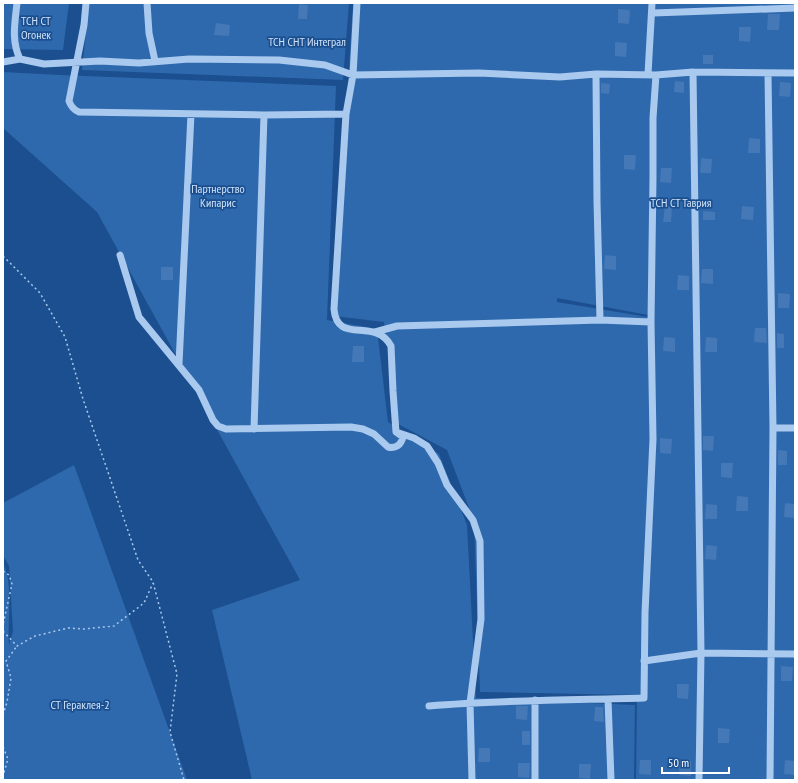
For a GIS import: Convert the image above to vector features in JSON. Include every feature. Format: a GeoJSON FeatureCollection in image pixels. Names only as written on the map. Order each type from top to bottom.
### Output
{"type":"FeatureCollection","features":[{"type":"Feature","properties":{"kind":"street"},"geometry":{"type":"LineString","coordinates":[[17,3],[14,42],[20,59]]}},
{"type":"Feature","properties":{"kind":"street"},"geometry":{"type":"LineString","coordinates":[[86,3],[84,25],[69,101],[70,105],[75,111],[191,114],[346,114]]}},
{"type":"Feature","properties":{"kind":"street"},"geometry":{"type":"LineString","coordinates":[[147,3],[149,33],[155,61]]}},
{"type":"Feature","properties":{"kind":"street"},"geometry":{"type":"LineString","coordinates":[[357,3],[353,75],[346,114],[334,315],[336,321],[345,328],[375,332],[382,334],[388,339],[391,346],[396,432]]}},
{"type":"Feature","properties":{"kind":"street"},"geometry":{"type":"LineString","coordinates":[[429,706],[535,700],[644,698],[645,612],[653,439],[651,322],[653,118],[652,75],[649,52],[652,3]]}},
{"type":"Feature","properties":{"kind":"street"},"geometry":{"type":"LineString","coordinates":[[652,13],[795,8]]}},
{"type":"Feature","properties":{"kind":"street"},"geometry":{"type":"LineString","coordinates":[[3,62],[20,59],[44,64],[100,61],[139,62],[189,59],[279,60],[325,65],[353,75],[479,73],[560,77],[596,74],[652,75],[693,72],[795,73]]}},
{"type":"Feature","properties":{"kind":"street"},"geometry":{"type":"LineString","coordinates":[[693,72],[701,652],[699,780]]}},
{"type":"Feature","properties":{"kind":"street"},"geometry":{"type":"LineString","coordinates":[[768,73],[773,428],[770,780]]}},
{"type":"Feature","properties":{"kind":"street"},"geometry":{"type":"LineString","coordinates":[[596,74],[600,320]]}},
{"type":"Feature","properties":{"kind":"street"},"geometry":{"type":"LineString","coordinates":[[179,364],[191,114]]}},
{"type":"Feature","properties":{"kind":"street"},"geometry":{"type":"LineString","coordinates":[[254,429],[264,114]]}},
{"type":"Feature","properties":{"kind":"street"},"geometry":{"type":"LineString","coordinates":[[120,255],[139,317],[199,390],[213,420],[218,426],[226,429],[351,427],[363,429],[374,434],[385,446],[391,448],[398,446],[402,441],[403,437],[396,432]]}},
{"type":"Feature","properties":{"kind":"street"},"geometry":{"type":"LineString","coordinates":[[375,332],[396,326],[600,320],[651,322]]}},
{"type":"Feature","properties":{"kind":"street"},"geometry":{"type":"LineString","coordinates":[[773,428],[795,428]]}},
{"type":"Feature","properties":{"kind":"street"},"geometry":{"type":"LineString","coordinates":[[396,432],[414,438],[427,446],[438,463],[447,485],[473,520],[480,541],[481,620],[470,703],[472,780]]}},
{"type":"Feature","properties":{"kind":"street"},"geometry":{"type":"LineString","coordinates":[[644,661],[701,652],[795,654]]}},
{"type":"Feature","properties":{"kind":"street"},"geometry":{"type":"LineString","coordinates":[[608,699],[611,780]]}},
{"type":"Feature","properties":{"kind":"street"},"geometry":{"type":"LineString","coordinates":[[535,700],[535,780]]}},
{"type":"Feature","properties":{"kind":"path"},"geometry":{"type":"LineString","coordinates":[[3,256],[40,293],[65,337],[83,399],[138,560],[153,582],[177,674],[170,732],[184,780]]}},
{"type":"Feature","properties":{"kind":"path"},"geometry":{"type":"LineString","coordinates":[[3,571],[9,575],[12,584],[3,625]]}},
{"type":"Feature","properties":{"kind":"path"},"geometry":{"type":"LineString","coordinates":[[3,715],[11,678],[6,661],[17,646],[35,636],[68,628],[84,629],[114,626],[144,603],[153,582]]}},
{"type":"Feature","properties":{"kind":"path"},"geometry":{"type":"LineString","coordinates":[[3,631],[17,646]]}},
{"type":"Feature","properties":{"kind":"path"},"geometry":{"type":"LineString","coordinates":[[3,747],[8,759],[3,776]]}},
{"type":"Feature","properties":{"kind":"green space","name":"ТСН СТ Огонек"},"geometry":{"type":"Polygon","coordinates":[[[3,3],[69,3],[63,50],[3,49],[3,3]]]}},
{"type":"Feature","properties":{"kind":"green space","name":"ТСН СНТ Интеграл"},"geometry":{"type":"Polygon","coordinates":[[[89,3],[349,3],[343,80],[82,70],[89,3]]]}},
{"type":"Feature","properties":{"kind":"green space","name":"ТСН СТ Таврия"},"geometry":{"type":"Polygon","coordinates":[[[353,3],[795,3],[795,780],[636,780],[637,695],[480,692],[474,521],[447,450],[398,424],[384,322],[334,316],[353,3]],[[557,298],[557,302],[648,317],[648,315],[557,298]]]}},
{"type":"Feature","properties":{"kind":"green space","name":"Партнерство Кипарис"},"geometry":{"type":"Polygon","coordinates":[[[3,72],[336,86],[327,320],[377,329],[388,422],[439,454],[467,525],[476,698],[635,705],[634,780],[252,780],[212,610],[300,580],[97,212],[3,128],[3,72]]]}},
{"type":"Feature","properties":{"kind":"green space","name":"СТ Гераклея-2"},"geometry":{"type":"Polygon","coordinates":[[[74,465],[187,780],[3,780],[3,563],[9,592],[9,645],[13,631],[9,566],[3,555],[3,503],[74,465]]]}},
{"type":"Feature","properties":{"kind":"building"},"geometry":{"type":"Polygon","coordinates":[[[299,4],[308,5],[307,19],[298,19],[299,4]]]}},
{"type":"Feature","properties":{"kind":"building"},"geometry":{"type":"Polygon","coordinates":[[[618,9],[630,10],[629,24],[618,23],[618,9]]]}},
{"type":"Feature","properties":{"kind":"building"},"geometry":{"type":"Polygon","coordinates":[[[768,14],[780,14],[779,30],[767,30],[768,14]]]}},
{"type":"Feature","properties":{"kind":"building"},"geometry":{"type":"Polygon","coordinates":[[[216,23],[230,25],[229,36],[214,35],[216,23]]]}},
{"type":"Feature","properties":{"kind":"building"},"geometry":{"type":"Polygon","coordinates":[[[739,27],[751,27],[750,42],[739,41],[739,27]]]}},
{"type":"Feature","properties":{"kind":"building"},"geometry":{"type":"Polygon","coordinates":[[[615,42],[627,43],[626,57],[615,56],[615,42]]]}},
{"type":"Feature","properties":{"kind":"building"},"geometry":{"type":"Polygon","coordinates":[[[703,55],[713,55],[713,64],[703,64],[703,55]]]}},
{"type":"Feature","properties":{"kind":"building"},"geometry":{"type":"Polygon","coordinates":[[[675,81],[684,82],[684,93],[674,92],[675,81]]]}},
{"type":"Feature","properties":{"kind":"building"},"geometry":{"type":"Polygon","coordinates":[[[780,82],[791,83],[790,97],[779,96],[780,82]]]}},
{"type":"Feature","properties":{"kind":"building"},"geometry":{"type":"Polygon","coordinates":[[[601,83],[610,84],[609,94],[601,93],[601,83]]]}},
{"type":"Feature","properties":{"kind":"building"},"geometry":{"type":"Polygon","coordinates":[[[749,138],[760,139],[760,153],[748,153],[749,138]]]}},
{"type":"Feature","properties":{"kind":"building"},"geometry":{"type":"Polygon","coordinates":[[[624,155],[636,155],[635,170],[624,169],[624,155]]]}},
{"type":"Feature","properties":{"kind":"building"},"geometry":{"type":"Polygon","coordinates":[[[701,158],[712,159],[711,173],[700,173],[701,158]]]}},
{"type":"Feature","properties":{"kind":"building"},"geometry":{"type":"Polygon","coordinates":[[[661,168],[672,168],[671,183],[660,182],[661,168]]]}},
{"type":"Feature","properties":{"kind":"building"},"geometry":{"type":"Polygon","coordinates":[[[665,206],[672,207],[671,222],[663,222],[665,206]]]}},
{"type":"Feature","properties":{"kind":"building"},"geometry":{"type":"Polygon","coordinates":[[[742,206],[754,207],[753,220],[741,219],[742,206]]]}},
{"type":"Feature","properties":{"kind":"building"},"geometry":{"type":"Polygon","coordinates":[[[703,211],[715,212],[715,220],[703,220],[703,211]]]}},
{"type":"Feature","properties":{"kind":"building"},"geometry":{"type":"Polygon","coordinates":[[[605,255],[616,256],[616,270],[604,269],[605,255]]]}},
{"type":"Feature","properties":{"kind":"building"},"geometry":{"type":"Polygon","coordinates":[[[161,267],[173,267],[173,280],[161,280],[161,267]]]}},
{"type":"Feature","properties":{"kind":"building"},"geometry":{"type":"Polygon","coordinates":[[[702,269],[713,269],[713,284],[701,283],[702,269]]]}},
{"type":"Feature","properties":{"kind":"building"},"geometry":{"type":"Polygon","coordinates":[[[678,275],[689,276],[689,290],[677,290],[678,275]]]}},
{"type":"Feature","properties":{"kind":"building"},"geometry":{"type":"Polygon","coordinates":[[[778,293],[790,294],[789,308],[778,308],[778,293]]]}},
{"type":"Feature","properties":{"kind":"building"},"geometry":{"type":"Polygon","coordinates":[[[755,328],[766,328],[767,343],[754,342],[755,328]]]}},
{"type":"Feature","properties":{"kind":"building"},"geometry":{"type":"Polygon","coordinates":[[[777,333],[784,334],[784,348],[777,348],[777,333]]]}},
{"type":"Feature","properties":{"kind":"building"},"geometry":{"type":"Polygon","coordinates":[[[664,337],[675,338],[675,352],[663,351],[664,337]]]}},
{"type":"Feature","properties":{"kind":"building"},"geometry":{"type":"Polygon","coordinates":[[[706,337],[717,338],[717,352],[705,352],[706,337]]]}},
{"type":"Feature","properties":{"kind":"building"},"geometry":{"type":"Polygon","coordinates":[[[353,346],[364,346],[364,362],[352,362],[353,346]]]}},
{"type":"Feature","properties":{"kind":"building"},"geometry":{"type":"Polygon","coordinates":[[[703,436],[714,436],[713,451],[703,450],[703,436]]]}},
{"type":"Feature","properties":{"kind":"building"},"geometry":{"type":"Polygon","coordinates":[[[660,438],[672,439],[671,454],[660,453],[660,438]]]}},
{"type":"Feature","properties":{"kind":"building"},"geometry":{"type":"Polygon","coordinates":[[[778,450],[787,451],[787,465],[778,465],[778,450]]]}},
{"type":"Feature","properties":{"kind":"building"},"geometry":{"type":"Polygon","coordinates":[[[721,463],[733,463],[732,478],[721,477],[721,463]]]}},
{"type":"Feature","properties":{"kind":"building"},"geometry":{"type":"Polygon","coordinates":[[[737,496],[748,497],[748,511],[736,511],[737,496]]]}},
{"type":"Feature","properties":{"kind":"building"},"geometry":{"type":"Polygon","coordinates":[[[785,503],[795,504],[795,518],[784,517],[785,503]]]}},
{"type":"Feature","properties":{"kind":"building"},"geometry":{"type":"Polygon","coordinates":[[[706,504],[717,505],[717,519],[705,519],[706,504]]]}},
{"type":"Feature","properties":{"kind":"building"},"geometry":{"type":"Polygon","coordinates":[[[706,545],[717,546],[716,560],[705,559],[706,545]]]}},
{"type":"Feature","properties":{"kind":"building"},"geometry":{"type":"Polygon","coordinates":[[[781,666],[793,667],[792,681],[781,681],[781,666]]]}},
{"type":"Feature","properties":{"kind":"building"},"geometry":{"type":"Polygon","coordinates":[[[677,684],[689,684],[688,699],[677,698],[677,684]]]}},
{"type":"Feature","properties":{"kind":"building"},"geometry":{"type":"Polygon","coordinates":[[[516,706],[528,706],[527,720],[516,719],[516,706]]]}},
{"type":"Feature","properties":{"kind":"building"},"geometry":{"type":"Polygon","coordinates":[[[595,707],[603,707],[604,722],[594,721],[595,707]]]}},
{"type":"Feature","properties":{"kind":"building"},"geometry":{"type":"Polygon","coordinates":[[[718,728],[730,729],[729,743],[718,743],[718,728]]]}},
{"type":"Feature","properties":{"kind":"building"},"geometry":{"type":"Polygon","coordinates":[[[522,731],[530,731],[530,745],[522,745],[522,731]]]}},
{"type":"Feature","properties":{"kind":"building"},"geometry":{"type":"Polygon","coordinates":[[[479,748],[490,748],[490,762],[478,762],[479,748]]]}},
{"type":"Feature","properties":{"kind":"building"},"geometry":{"type":"Polygon","coordinates":[[[640,760],[651,760],[651,775],[639,774],[640,760]]]}},
{"type":"Feature","properties":{"kind":"building"},"geometry":{"type":"Polygon","coordinates":[[[680,760],[691,761],[691,776],[679,775],[680,760]]]}},
{"type":"Feature","properties":{"kind":"building"},"geometry":{"type":"Polygon","coordinates":[[[785,760],[795,761],[795,775],[784,774],[785,760]]]}},
{"type":"Feature","properties":{"kind":"building"},"geometry":{"type":"Polygon","coordinates":[[[518,763],[530,763],[529,778],[518,777],[518,763]]]}},
{"type":"Feature","properties":{"kind":"building"},"geometry":{"type":"Polygon","coordinates":[[[579,764],[591,764],[590,779],[579,778],[579,764]]]}}]}
